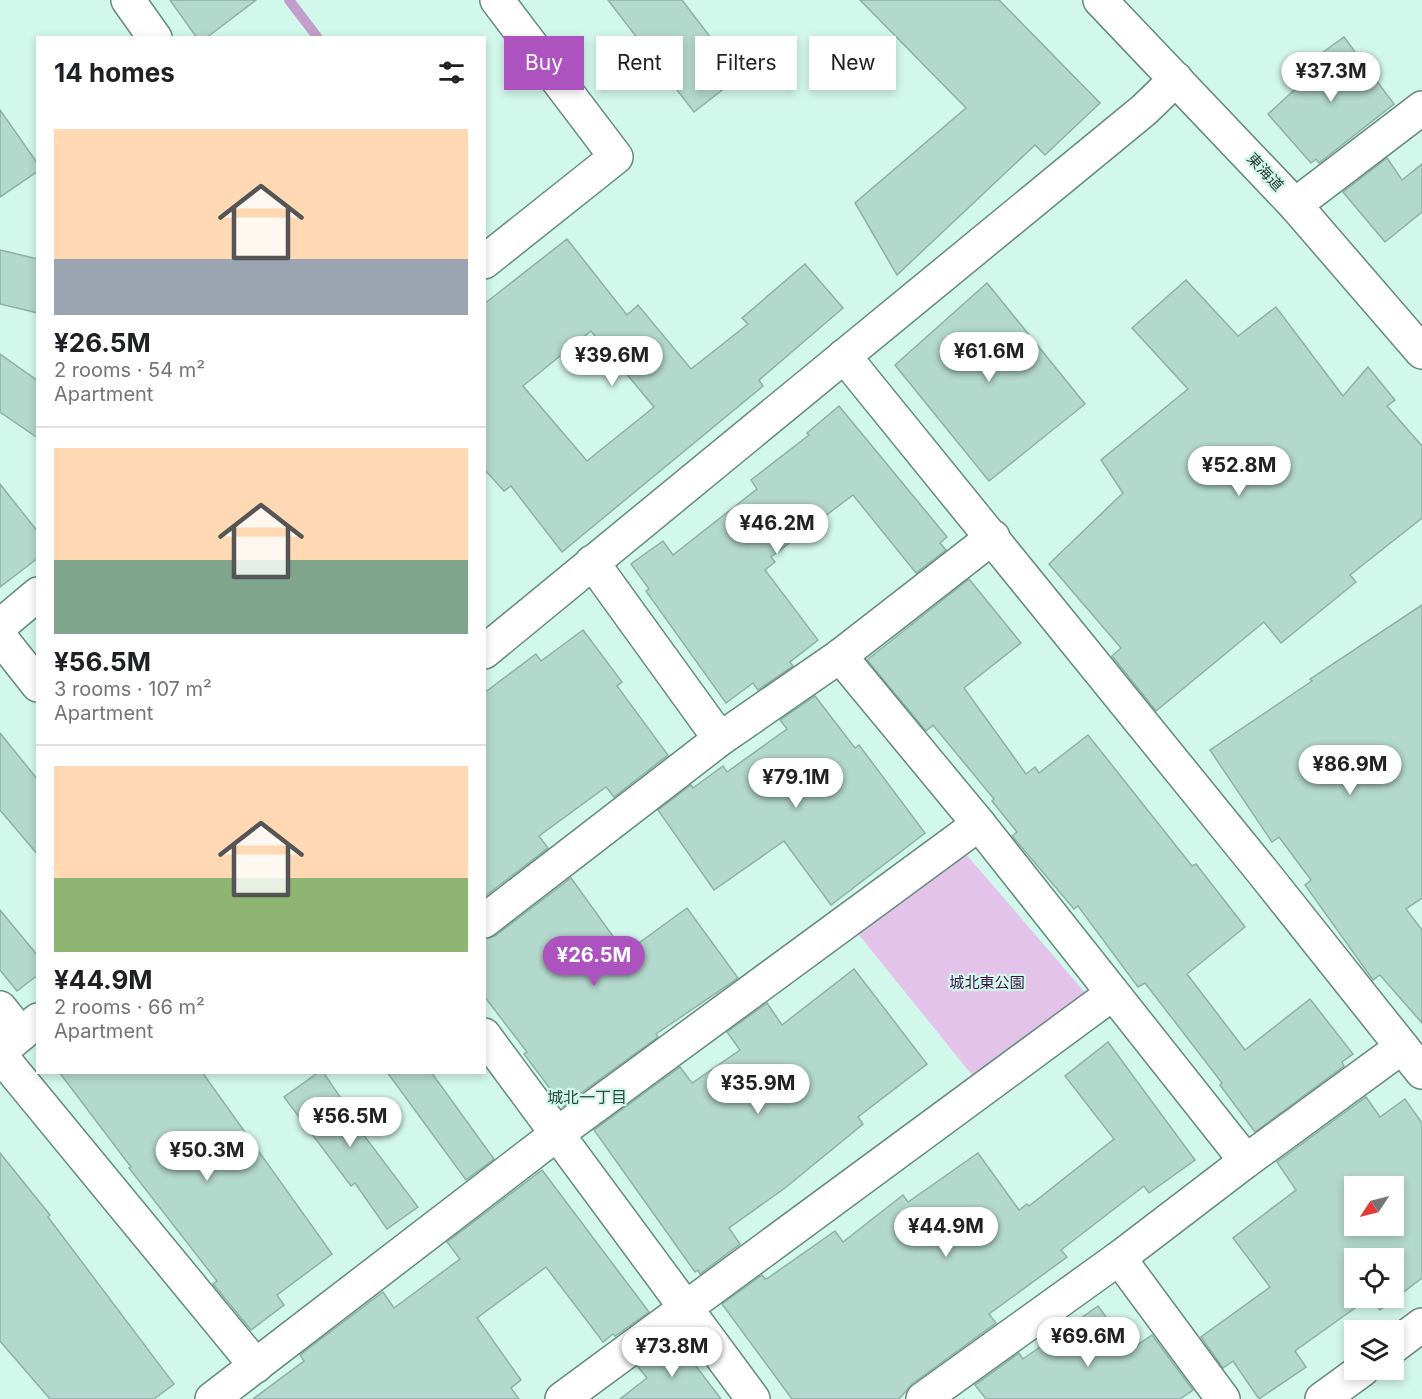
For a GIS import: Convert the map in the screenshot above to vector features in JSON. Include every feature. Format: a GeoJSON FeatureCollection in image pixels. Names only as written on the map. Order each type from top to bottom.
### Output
{"type":"FeatureCollection","features":[{"type":"Feature","properties":{"kind":"street"},"geometry":{"type":"LineString","coordinates":[[128,0],[154,36]]}},
{"type":"Feature","properties":{"kind":"street"},"geometry":{"type":"LineString","coordinates":[[486,260],[616,157],[497,0]]}},
{"type":"Feature","properties":{"kind":"street","name":"東海道"},"geometry":{"type":"LineString","coordinates":[[1100,0],[1295,205],[1422,352]]}},
{"type":"Feature","properties":{"kind":"street"},"geometry":{"type":"LineString","coordinates":[[486,650],[1144,110],[1176,78]]}},
{"type":"Feature","properties":{"kind":"street"},"geometry":{"type":"LineString","coordinates":[[1295,205],[1422,108]]}},
{"type":"Feature","properties":{"kind":"street"},"geometry":{"type":"LineString","coordinates":[[844,356],[993,537],[1412,1060],[1245,1161],[1119,1258],[923,1399]]}},
{"type":"Feature","properties":{"kind":"street"},"geometry":{"type":"LineString","coordinates":[[486,919],[720,739],[840,656],[993,537]]}},
{"type":"Feature","properties":{"kind":"street"},"geometry":{"type":"LineString","coordinates":[[592,562],[720,739]]}},
{"type":"Feature","properties":{"kind":"street"},"geometry":{"type":"LineString","coordinates":[[0,626],[36,596]]}},
{"type":"Feature","properties":{"kind":"street"},"geometry":{"type":"LineString","coordinates":[[0,637],[36,683]]}},
{"type":"Feature","properties":{"kind":"street"},"geometry":{"type":"LineString","coordinates":[[840,656],[979,824],[1245,1161]]}},
{"type":"Feature","properties":{"kind":"street"},"geometry":{"type":"LineString","coordinates":[[212,1399],[557,1134],[979,824]]}},
{"type":"Feature","properties":{"kind":"street"},"geometry":{"type":"LineString","coordinates":[[562,1399],[1112,994]]}},
{"type":"Feature","properties":{"kind":"street"},"geometry":{"type":"LineString","coordinates":[[0,1008],[15,1041],[36,1069]]}},
{"type":"Feature","properties":{"kind":"street"},"geometry":{"type":"LineString","coordinates":[[486,1038],[753,1399]]}},
{"type":"Feature","properties":{"kind":"street"},"geometry":{"type":"LineString","coordinates":[[39,1074],[256,1366]]}},
{"type":"Feature","properties":{"kind":"street"},"geometry":{"type":"LineString","coordinates":[[1119,1258],[1224,1399]]}},
{"type":"Feature","properties":{"kind":"street"},"geometry":{"type":"LineString","coordinates":[[1404,1338],[1422,1325]]}},
{"type":"Feature","properties":{"kind":"street"},"geometry":{"type":"LineString","coordinates":[[1322,1399],[1348,1380]]}},
{"type":"Feature","properties":{"kind":"green space","name":"城北東公園"},"geometry":{"type":"Polygon","coordinates":[[[959,846],[1088,996],[976,1080],[851,925],[959,846]]]}},
{"type":"Feature","properties":{"kind":"building"},"geometry":{"type":"Polygon","coordinates":[[[170,0],[256,0],[209,36],[196,36],[170,0]]]}},
{"type":"Feature","properties":{"kind":"building"},"geometry":{"type":"Polygon","coordinates":[[[608,0],[682,0],[709,36],[695,36],[695,90],[722,90],[694,112],[677,90],[683,90],[683,36],[636,36],[608,0]]]}},
{"type":"Feature","properties":{"kind":"building"},"geometry":{"type":"Polygon","coordinates":[[[860,0],[999,0],[1100,103],[1045,155],[1035,145],[897,275],[855,203],[966,108],[860,0]]]}},
{"type":"Feature","properties":{"kind":"building"},"geometry":{"type":"Polygon","coordinates":[[[1344,37],[1394,104],[1319,163],[1316,159],[1311,163],[1268,114],[1314,72],[1308,63],[1344,37]]]}},
{"type":"Feature","properties":{"kind":"building"},"geometry":{"type":"Polygon","coordinates":[[[0,110],[36,161],[36,172],[0,197],[0,110]]]}},
{"type":"Feature","properties":{"kind":"building"},"geometry":{"type":"Polygon","coordinates":[[[1387,158],[1402,180],[1422,164],[1422,212],[1385,242],[1343,192],[1387,158]]]}},
{"type":"Feature","properties":{"kind":"building"},"geometry":{"type":"Polygon","coordinates":[[[567,239],[627,315],[638,305],[691,369],[748,324],[742,318],[805,264],[843,308],[759,380],[763,386],[562,552],[511,486],[504,491],[486,471],[486,302],[567,239]],[[591,331],[523,386],[587,461],[654,407],[591,331]]]}},
{"type":"Feature","properties":{"kind":"building"},"geometry":{"type":"Polygon","coordinates":[[[0,250],[36,259],[36,313],[0,304],[0,250]]]}},
{"type":"Feature","properties":{"kind":"building"},"geometry":{"type":"Polygon","coordinates":[[[1186,280],[1238,336],[1276,307],[1343,396],[1368,367],[1395,400],[1387,406],[1422,446],[1422,518],[1350,575],[1356,582],[1281,643],[1264,622],[1156,711],[1112,656],[1121,648],[1049,564],[1123,493],[1101,460],[1188,389],[1132,328],[1186,280]]]}},
{"type":"Feature","properties":{"kind":"building"},"geometry":{"type":"Polygon","coordinates":[[[987,283],[1085,404],[989,481],[895,365],[987,283]]]}},
{"type":"Feature","properties":{"kind":"building"},"geometry":{"type":"Polygon","coordinates":[[[0,354],[36,380],[36,437],[0,412],[0,354]]]}},
{"type":"Feature","properties":{"kind":"building"},"geometry":{"type":"Polygon","coordinates":[[[839,406],[947,537],[940,543],[946,550],[916,573],[853,495],[771,557],[775,562],[765,570],[818,640],[790,662],[793,666],[758,690],[753,683],[726,703],[646,591],[649,589],[631,564],[663,541],[673,555],[757,489],[751,480],[809,435],[807,433],[839,406]]]}},
{"type":"Feature","properties":{"kind":"building"},"geometry":{"type":"Polygon","coordinates":[[[0,484],[36,529],[36,560],[0,587],[0,484]]]}},
{"type":"Feature","properties":{"kind":"building"},"geometry":{"type":"Polygon","coordinates":[[[969,579],[1021,643],[964,688],[1026,774],[1035,767],[1039,773],[1088,735],[1192,866],[1196,864],[1245,927],[1187,974],[1245,1050],[1310,999],[1353,1054],[1342,1062],[1344,1066],[1255,1132],[1220,1085],[1222,1083],[1145,983],[1138,987],[1078,906],[1074,909],[1012,836],[1017,832],[992,801],[994,799],[933,725],[926,731],[867,660],[969,579]]]}},
{"type":"Feature","properties":{"kind":"building"},"geometry":{"type":"Polygon","coordinates":[[[1422,605],[1422,898],[1406,909],[1422,930],[1422,1023],[1380,975],[1373,980],[1305,885],[1311,880],[1279,837],[1272,842],[1210,750],[1312,681],[1310,679],[1422,605]]]}},
{"type":"Feature","properties":{"kind":"building"},"geometry":{"type":"Polygon","coordinates":[[[583,630],[622,682],[617,686],[668,755],[614,797],[606,787],[539,836],[548,848],[486,895],[486,692],[536,654],[541,661],[583,630]]]}},
{"type":"Feature","properties":{"kind":"building"},"geometry":{"type":"Polygon","coordinates":[[[815,696],[855,748],[859,745],[925,833],[831,905],[784,841],[714,890],[658,810],[691,785],[693,788],[723,766],[727,772],[787,729],[780,720],[815,696]]]}},
{"type":"Feature","properties":{"kind":"building"},"geometry":{"type":"Polygon","coordinates":[[[0,733],[36,778],[36,853],[0,810],[0,733]]]}},
{"type":"Feature","properties":{"kind":"building"},"geometry":{"type":"Polygon","coordinates":[[[571,878],[625,953],[687,908],[738,978],[656,1034],[658,1037],[563,1106],[524,1054],[527,1052],[486,999],[486,938],[495,936],[571,878]]]}},
{"type":"Feature","properties":{"kind":"building"},"geometry":{"type":"Polygon","coordinates":[[[0,910],[36,954],[36,977],[17,991],[0,970],[0,910]]]}},
{"type":"Feature","properties":{"kind":"building"},"geometry":{"type":"Polygon","coordinates":[[[854,969],[927,1064],[858,1117],[863,1124],[785,1188],[729,1228],[740,1244],[700,1274],[698,1270],[695,1272],[594,1130],[680,1067],[692,1083],[740,1050],[727,1032],[767,1003],[782,1025],[854,969]]]}},
{"type":"Feature","properties":{"kind":"building"},"geometry":{"type":"Polygon","coordinates":[[[1108,1042],[1195,1160],[1149,1193],[1144,1186],[1061,1250],[1067,1257],[989,1314],[996,1323],[912,1384],[899,1399],[792,1399],[722,1304],[762,1275],[765,1279],[768,1278],[835,1231],[843,1242],[903,1195],[908,1202],[978,1153],[1019,1210],[1027,1204],[1029,1206],[1114,1139],[1065,1076],[1108,1042]]]}},
{"type":"Feature","properties":{"kind":"building"},"geometry":{"type":"Polygon","coordinates":[[[61,1074],[203,1074],[332,1254],[277,1295],[284,1305],[251,1330],[213,1284],[217,1281],[129,1168],[131,1167],[61,1074]]]}},
{"type":"Feature","properties":{"kind":"building"},"geometry":{"type":"Polygon","coordinates":[[[316,1074],[324,1074],[347,1107],[344,1109],[418,1207],[387,1229],[355,1183],[351,1186],[284,1097],[316,1074]]]}},
{"type":"Feature","properties":{"kind":"building"},"geometry":{"type":"Polygon","coordinates":[[[388,1074],[432,1074],[494,1159],[466,1180],[388,1074]]]}},
{"type":"Feature","properties":{"kind":"building"},"geometry":{"type":"Polygon","coordinates":[[[1366,1097],[1380,1117],[1405,1099],[1422,1123],[1422,1278],[1404,1292],[1404,1248],[1344,1248],[1344,1308],[1355,1308],[1295,1351],[1306,1367],[1259,1399],[1233,1361],[1223,1368],[1201,1337],[1270,1287],[1233,1238],[1296,1190],[1277,1162],[1366,1097]]]}},
{"type":"Feature","properties":{"kind":"building"},"geometry":{"type":"Polygon","coordinates":[[[0,1153],[50,1215],[48,1217],[174,1384],[154,1399],[50,1399],[0,1341],[0,1153]]]}},
{"type":"Feature","properties":{"kind":"building"},"geometry":{"type":"Polygon","coordinates":[[[542,1170],[649,1312],[603,1342],[546,1267],[477,1318],[521,1380],[511,1388],[519,1399],[253,1399],[304,1361],[300,1355],[383,1292],[394,1308],[460,1259],[447,1242],[542,1170]]]}},
{"type":"Feature","properties":{"kind":"building"},"geometry":{"type":"Polygon","coordinates":[[[1098,1306],[1130,1350],[1152,1335],[1193,1390],[1180,1399],[986,1399],[975,1385],[1019,1353],[1023,1359],[1098,1306]]]}},
{"type":"Feature","properties":{"kind":"building"},"geometry":{"type":"Polygon","coordinates":[[[672,1342],[676,1348],[680,1345],[721,1399],[620,1399],[647,1378],[638,1367],[672,1342]]]}},
{"type":"Feature","properties":{"kind":"waterway"},"geometry":{"type":"LineString","coordinates":[[289,0],[316,36]]}},
{"type":"Feature","properties":{"kind":"district","name":"城北一丁目"},"geometry":{"type":"Point","coordinates":[587,1097]}}]}
